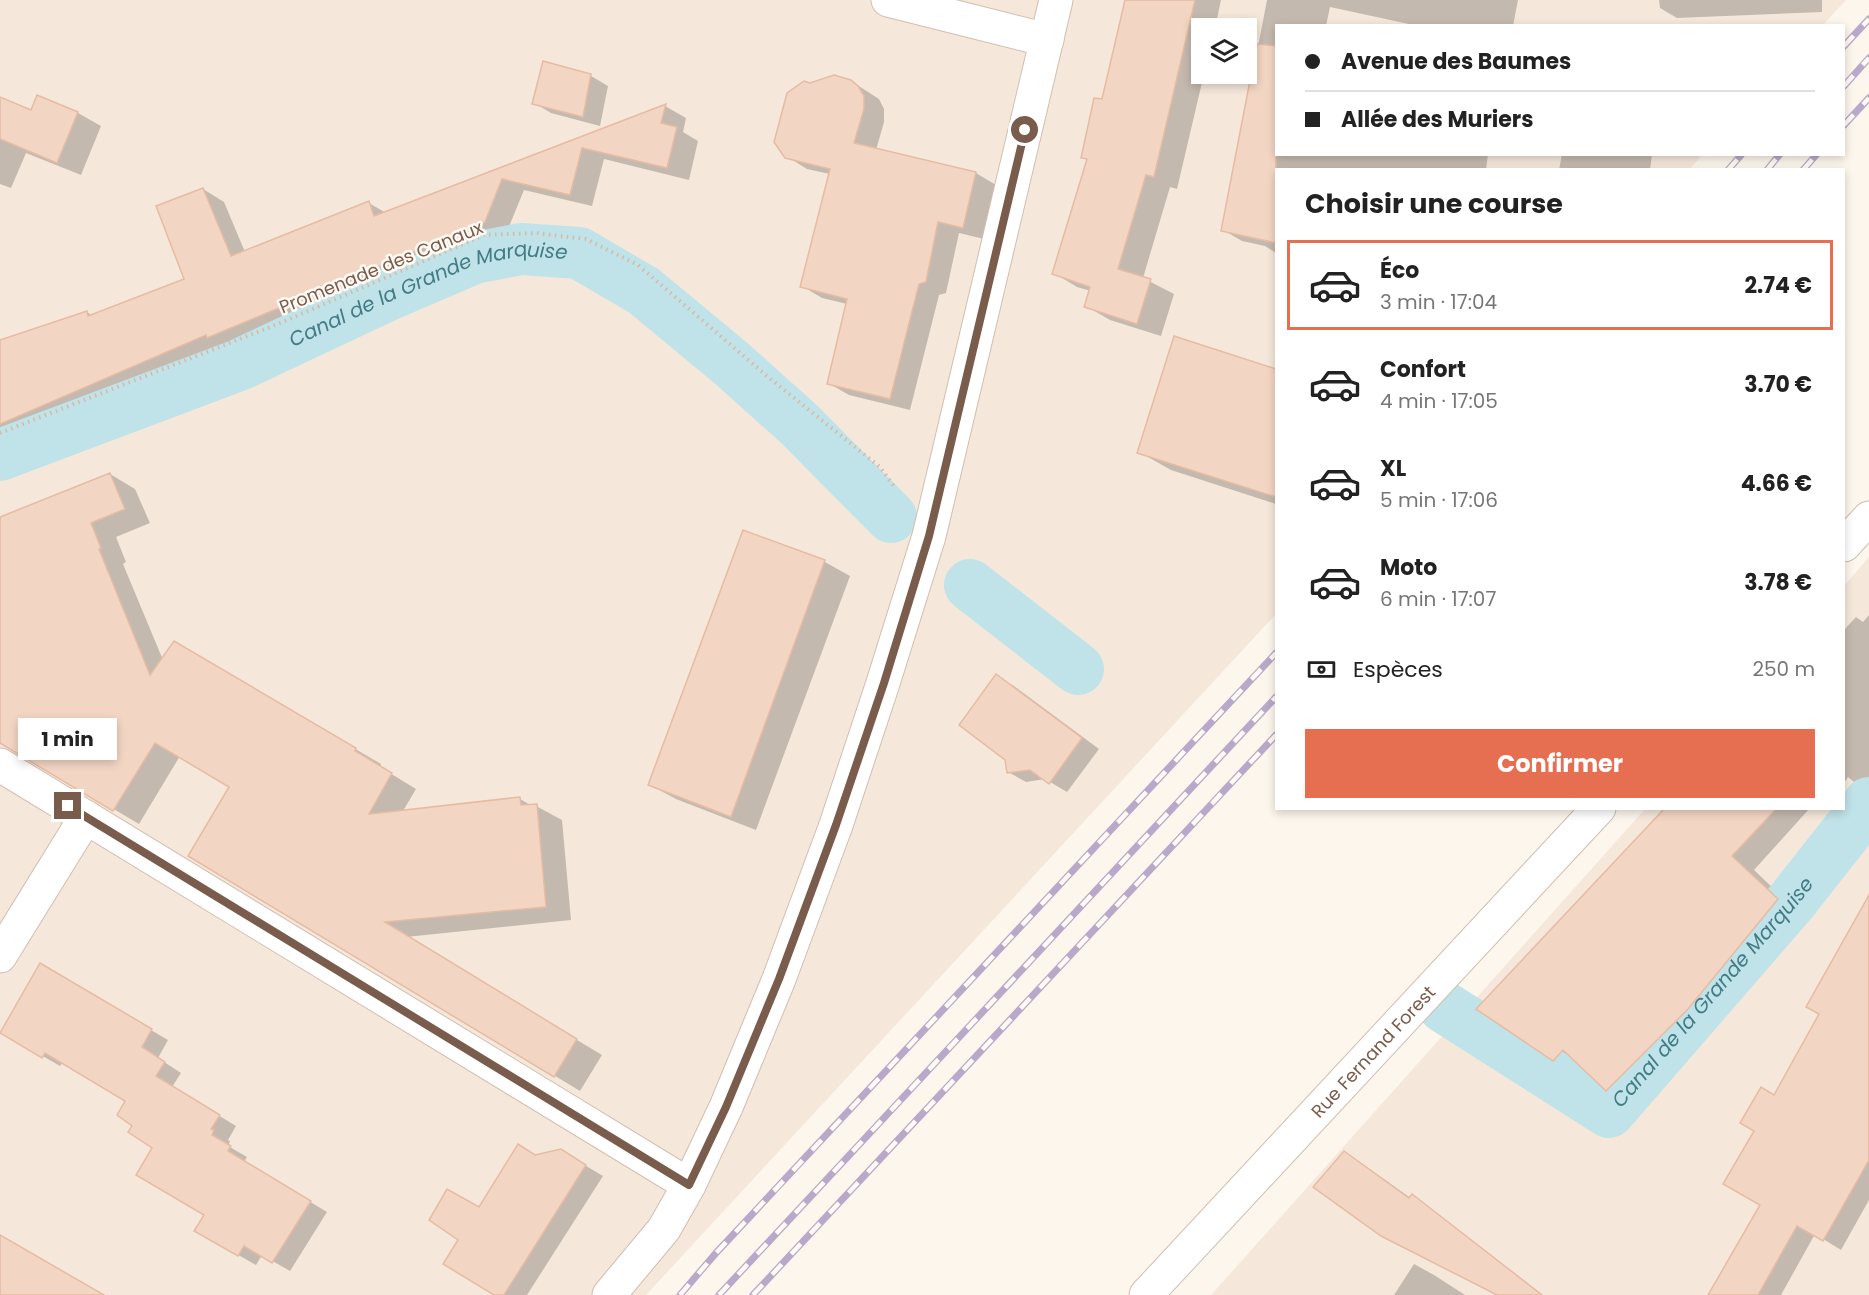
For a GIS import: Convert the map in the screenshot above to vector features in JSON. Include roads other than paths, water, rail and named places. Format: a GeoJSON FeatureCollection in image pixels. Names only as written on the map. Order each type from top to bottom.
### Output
{"type":"FeatureCollection","features":[{"type":"Feature","properties":{"kind":"street"},"geometry":{"type":"LineString","coordinates":[[888,0],[1047,40]]}},
{"type":"Feature","properties":{"kind":"street"},"geometry":{"type":"LineString","coordinates":[[609,1295],[663,1229],[689,1185],[726,1107],[779,979],[840,814],[929,536],[1056,0]]}},
{"type":"Feature","properties":{"kind":"street"},"geometry":{"type":"LineString","coordinates":[[1845,544],[1869,518]]}},
{"type":"Feature","properties":{"kind":"street"},"geometry":{"type":"LineString","coordinates":[[0,765],[689,1185]]}},
{"type":"Feature","properties":{"kind":"street","name":"Rue Fernand Forest"},"geometry":{"type":"LineString","coordinates":[[1146,1295],[1597,810]]}},
{"type":"Feature","properties":{"kind":"street"},"geometry":{"type":"LineString","coordinates":[[0,956],[86,817]]}},
{"type":"Feature","properties":{"kind":"waterway","name":"Canal de la Grande Marquise"},"geometry":{"type":"LineString","coordinates":[[0,455],[239,365],[390,294],[474,258],[521,249],[579,253],[644,291],[732,364],[800,425],[891,517]]}},
{"type":"Feature","properties":{"kind":"waterway","name":"Canal de la Grande Marquise"},"geometry":{"type":"LineString","coordinates":[[970,585],[1078,669]]}},
{"type":"Feature","properties":{"kind":"waterway","name":"Canal de la Grande Marquise"},"geometry":{"type":"LineString","coordinates":[[1444,1007],[1609,1112],[1792,901],[1869,803]]}},
{"type":"Feature","properties":{"kind":"railway"},"geometry":{"type":"LineString","coordinates":[[1845,45],[1869,19]]}},
{"type":"Feature","properties":{"kind":"railway"},"geometry":{"type":"LineString","coordinates":[[1845,85],[1869,58]]}},
{"type":"Feature","properties":{"kind":"railway"},"geometry":{"type":"LineString","coordinates":[[1845,124],[1869,98]]}},
{"type":"Feature","properties":{"kind":"railway"},"geometry":{"type":"LineString","coordinates":[[1730,168],[1740,156]]}},
{"type":"Feature","properties":{"kind":"railway"},"geometry":{"type":"LineString","coordinates":[[1769,168],[1778,156]]}},
{"type":"Feature","properties":{"kind":"railway"},"geometry":{"type":"LineString","coordinates":[[1805,168],[1815,156]]}},
{"type":"Feature","properties":{"kind":"railway"},"geometry":{"type":"LineString","coordinates":[[680,1295],[716,1253],[1275,654]]}},
{"type":"Feature","properties":{"kind":"railway"},"geometry":{"type":"LineString","coordinates":[[719,1295],[1275,698]]}},
{"type":"Feature","properties":{"kind":"railway"},"geometry":{"type":"LineString","coordinates":[[753,1295],[1275,736]]}}]}
